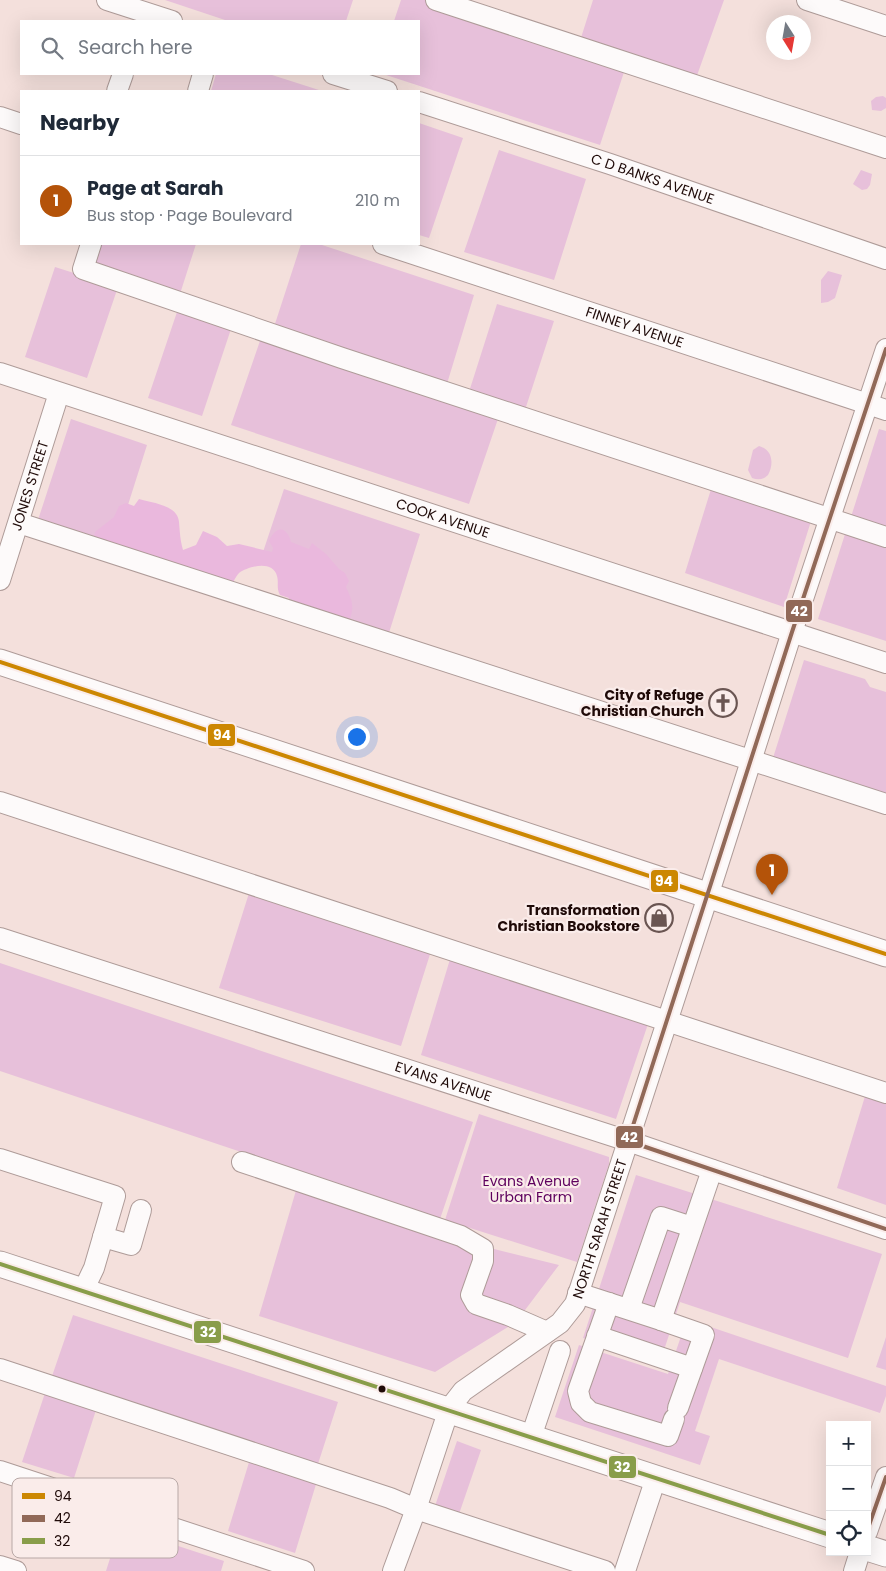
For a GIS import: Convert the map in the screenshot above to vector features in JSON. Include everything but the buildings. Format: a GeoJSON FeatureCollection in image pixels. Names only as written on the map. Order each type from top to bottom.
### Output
{"type":"FeatureCollection","features":[{"type":"Feature","properties":{"kind":"main road"},"geometry":{"type":"LineString","coordinates":[[0,662],[886,954]]}},
{"type":"Feature","properties":{"kind":"main road"},"geometry":{"type":"LineString","coordinates":[[0,1264],[449,1409],[826,1534]]}},
{"type":"Feature","properties":{"kind":"main road"},"geometry":{"type":"LineString","coordinates":[[871,1549],[886,1554]]}},
{"type":"Feature","properties":{"kind":"street"},"geometry":{"type":"LineString","coordinates":[[109,0],[142,17],[164,20]]}},
{"type":"Feature","properties":{"kind":"street"},"geometry":{"type":"LineString","coordinates":[[436,0],[886,148]]}},
{"type":"Feature","properties":{"kind":"street"},"geometry":{"type":"LineString","coordinates":[[807,0],[886,26]]}},
{"type":"Feature","properties":{"kind":"street"},"geometry":{"type":"LineString","coordinates":[[117,90],[123,75]]}},
{"type":"Feature","properties":{"kind":"street"},"geometry":{"type":"LineString","coordinates":[[198,90],[203,75]]}},
{"type":"Feature","properties":{"kind":"street"},"geometry":{"type":"LineString","coordinates":[[336,75],[384,90]]}},
{"type":"Feature","properties":{"kind":"street","name":"C D BANKS AVENUE"},"geometry":{"type":"LineString","coordinates":[[420,102],[610,164],[886,259]]}},
{"type":"Feature","properties":{"kind":"street"},"geometry":{"type":"LineString","coordinates":[[0,117],[20,124]]}},
{"type":"Feature","properties":{"kind":"street"},"geometry":{"type":"LineString","coordinates":[[90,245],[83,269],[342,358],[886,538]]}},
{"type":"Feature","properties":{"kind":"street","name":"FINNEY AVENUE"},"geometry":{"type":"LineString","coordinates":[[386,245],[877,407]]}},
{"type":"Feature","properties":{"kind":"street","name":"NORTH SARAH STREET"},"geometry":{"type":"LineString","coordinates":[[393,1571],[449,1409],[463,1391],[560,1323],[574,1304],[830,519],[877,407],[886,349]]}},
{"type":"Feature","properties":{"kind":"street","name":"COOK AVENUE"},"geometry":{"type":"LineString","coordinates":[[0,373],[886,663]]}},
{"type":"Feature","properties":{"kind":"street","name":"JONES STREET"},"geometry":{"type":"LineString","coordinates":[[0,580],[59,393]]}},
{"type":"Feature","properties":{"kind":"street"},"geometry":{"type":"LineString","coordinates":[[18,523],[886,804]]}},
{"type":"Feature","properties":{"kind":"street"},"geometry":{"type":"LineString","coordinates":[[0,802],[886,1093]]}},
{"type":"Feature","properties":{"kind":"street","name":"EVANS AVENUE"},"geometry":{"type":"LineString","coordinates":[[0,938],[628,1141],[886,1229]]}},
{"type":"Feature","properties":{"kind":"street"},"geometry":{"type":"LineString","coordinates":[[0,1159],[115,1196],[94,1268],[83,1291]]}},
{"type":"Feature","properties":{"kind":"street"},"geometry":{"type":"LineString","coordinates":[[242,1162],[462,1236],[483,1249],[483,1260],[471,1295],[476,1304],[508,1315],[547,1332]]}},
{"type":"Feature","properties":{"kind":"street"},"geometry":{"type":"LineString","coordinates":[[661,1320],[712,1170]]}},
{"type":"Feature","properties":{"kind":"street"},"geometry":{"type":"LineString","coordinates":[[103,1237],[131,1245],[141,1210]]}},
{"type":"Feature","properties":{"kind":"street"},"geometry":{"type":"LineString","coordinates":[[629,1309],[661,1217],[692,1227]]}},
{"type":"Feature","properties":{"kind":"street"},"geometry":{"type":"LineString","coordinates":[[578,1293],[629,1309],[704,1335],[668,1436],[590,1412],[581,1403],[578,1391],[609,1303]]}},
{"type":"Feature","properties":{"kind":"street"},"geometry":{"type":"LineString","coordinates":[[597,1336],[692,1368]]}},
{"type":"Feature","properties":{"kind":"street"},"geometry":{"type":"LineString","coordinates":[[531,1437],[560,1351]]}},
{"type":"Feature","properties":{"kind":"street"},"geometry":{"type":"LineString","coordinates":[[0,1369],[605,1571]]}},
{"type":"Feature","properties":{"kind":"street"},"geometry":{"type":"LineString","coordinates":[[0,1471],[21,1478]]}},
{"type":"Feature","properties":{"kind":"street"},"geometry":{"type":"LineString","coordinates":[[871,1520],[886,1477]]}},
{"type":"Feature","properties":{"kind":"street"},"geometry":{"type":"LineString","coordinates":[[625,1571],[656,1478]]}},
{"type":"Feature","properties":{"kind":"street"},"geometry":{"type":"LineString","coordinates":[[178,1530],[304,1571]]}},
{"type":"Feature","properties":{"kind":"street"},"geometry":{"type":"LineString","coordinates":[[854,1571],[859,1556]]}},
{"type":"Feature","properties":{"kind":"street"},"geometry":{"type":"LineString","coordinates":[[0,1566],[16,1571]]}},
{"type":"Feature","properties":{"kind":"green space"},"geometry":{"type":"Polygon","coordinates":[[[165,0],[353,0],[346,20],[225,20],[165,0]]]}},
{"type":"Feature","properties":{"kind":"green space"},"geometry":{"type":"Polygon","coordinates":[[[401,0],[425,0],[625,69],[600,145],[386,75],[420,75],[420,20],[394,20],[401,0]]]}},
{"type":"Feature","properties":{"kind":"green space"},"geometry":{"type":"Polygon","coordinates":[[[593,0],[724,0],[695,81],[579,44],[593,0]]]}},
{"type":"Feature","properties":{"kind":"green space"},"geometry":{"type":"Polygon","coordinates":[[[216,75],[272,75],[319,90],[211,90],[216,75]]]}},
{"type":"Feature","properties":{"kind":"green space"},"geometry":{"type":"Polygon","coordinates":[[[883,96],[886,98],[886,108],[881,111],[872,110],[871,101],[876,97],[883,96]]]}},
{"type":"Feature","properties":{"kind":"green space"},"geometry":{"type":"Polygon","coordinates":[[[420,123],[463,138],[429,238],[420,235],[420,123]]]}},
{"type":"Feature","properties":{"kind":"green space"},"geometry":{"type":"Polygon","coordinates":[[[499,150],[586,179],[554,280],[464,252],[499,150]]]}},
{"type":"Feature","properties":{"kind":"green space"},"geometry":{"type":"Polygon","coordinates":[[[861,170],[872,174],[870,185],[867,189],[862,190],[853,184],[861,170]]]}},
{"type":"Feature","properties":{"kind":"green space"},"geometry":{"type":"Polygon","coordinates":[[[100,245],[196,245],[179,297],[93,267],[100,245]]]}},
{"type":"Feature","properties":{"kind":"green space"},"geometry":{"type":"Polygon","coordinates":[[[301,245],[322,245],[474,295],[446,387],[273,330],[301,245]]]}},
{"type":"Feature","properties":{"kind":"green space"},"geometry":{"type":"Polygon","coordinates":[[[55,267],[118,287],[87,378],[25,357],[55,267]]]}},
{"type":"Feature","properties":{"kind":"green space"},"geometry":{"type":"Polygon","coordinates":[[[828,271],[842,275],[835,298],[821,303],[821,280],[828,271]]]}},
{"type":"Feature","properties":{"kind":"green space"},"geometry":{"type":"Polygon","coordinates":[[[497,304],[554,321],[524,413],[468,395],[497,304]]]}},
{"type":"Feature","properties":{"kind":"green space"},"geometry":{"type":"Polygon","coordinates":[[[177,312],[231,329],[202,416],[148,398],[177,312]]]}},
{"type":"Feature","properties":{"kind":"green space"},"geometry":{"type":"Polygon","coordinates":[[[261,338],[499,416],[469,504],[231,425],[261,338]]]}},
{"type":"Feature","properties":{"kind":"green space"},"geometry":{"type":"Polygon","coordinates":[[[71,419],[147,445],[115,546],[38,520],[71,419]]]}},
{"type":"Feature","properties":{"kind":"green space"},"geometry":{"type":"Polygon","coordinates":[[[879,429],[886,431],[886,532],[850,520],[879,429]]]}},
{"type":"Feature","properties":{"kind":"green space"},"geometry":{"type":"Polygon","coordinates":[[[759,446],[770,454],[771,466],[768,475],[758,479],[752,478],[748,470],[753,450],[759,446]]]}},
{"type":"Feature","properties":{"kind":"green space"},"geometry":{"type":"Polygon","coordinates":[[[712,486],[812,518],[784,607],[685,573],[712,486]]]}},
{"type":"Feature","properties":{"kind":"green space"},"geometry":{"type":"Polygon","coordinates":[[[284,489],[420,534],[388,636],[348,623],[263,552],[284,489]]]}},
{"type":"Feature","properties":{"kind":"green space"},"geometry":{"type":"Polygon","coordinates":[[[846,531],[886,544],[886,641],[818,619],[846,531]]]}},
{"type":"Feature","properties":{"kind":"green space"},"geometry":{"type":"Polygon","coordinates":[[[804,660],[865,679],[870,687],[886,692],[886,799],[772,761],[804,660]]]}},
{"type":"Feature","properties":{"kind":"green space"},"geometry":{"type":"Polygon","coordinates":[[[250,890],[432,948],[401,1046],[219,988],[250,890]]]}},
{"type":"Feature","properties":{"kind":"green space"},"geometry":{"type":"Polygon","coordinates":[[[451,956],[648,1024],[616,1119],[421,1055],[451,956]]]}},
{"type":"Feature","properties":{"kind":"green space"},"geometry":{"type":"Polygon","coordinates":[[[0,963],[473,1122],[440,1219],[0,1071],[0,963]]]}},
{"type":"Feature","properties":{"kind":"green space"},"geometry":{"type":"Polygon","coordinates":[[[866,1093],[886,1100],[886,1205],[837,1188],[866,1093]]]}},
{"type":"Feature","properties":{"kind":"green space","name":"Evans Avenue Urban Farm"},"geometry":{"type":"Polygon","coordinates":[[[479,1114],[609,1157],[609,1164],[577,1262],[445,1220],[479,1114]]]}},
{"type":"Feature","properties":{"kind":"green space"},"geometry":{"type":"Polygon","coordinates":[[[636,1175],[882,1254],[848,1358],[680,1302],[661,1359],[583,1338],[636,1175]]]}},
{"type":"Feature","properties":{"kind":"green space"},"geometry":{"type":"Polygon","coordinates":[[[297,1187],[478,1245],[559,1265],[516,1322],[435,1372],[259,1316],[297,1187]]]}},
{"type":"Feature","properties":{"kind":"green space"},"geometry":{"type":"Polygon","coordinates":[[[73,1315],[338,1402],[317,1467],[50,1382],[73,1315]]]}},
{"type":"Feature","properties":{"kind":"green space"},"geometry":{"type":"Polygon","coordinates":[[[687,1319],[886,1386],[886,1396],[880,1413],[719,1359],[695,1431],[710,1436],[700,1465],[555,1417],[579,1345],[668,1374],[687,1319]]]}},
{"type":"Feature","properties":{"kind":"green space"},"geometry":{"type":"Polygon","coordinates":[[[886,1337],[886,1370],[876,1367],[886,1337]]]}},
{"type":"Feature","properties":{"kind":"green space"},"geometry":{"type":"Polygon","coordinates":[[[46,1390],[97,1407],[74,1478],[22,1462],[46,1390]]]}},
{"type":"Feature","properties":{"kind":"green space"},"geometry":{"type":"Polygon","coordinates":[[[457,1441],[481,1450],[459,1514],[435,1506],[457,1441]]]}},
{"type":"Feature","properties":{"kind":"green space"},"geometry":{"type":"Polygon","coordinates":[[[250,1459],[317,1481],[295,1553],[228,1531],[250,1459]]]}},
{"type":"Feature","properties":{"kind":"green space"},"geometry":{"type":"Polygon","coordinates":[[[178,1546],[224,1561],[221,1571],[106,1571],[110,1558],[178,1558],[178,1546]]]}},
{"type":"Feature","properties":{"kind":"shaded area"},"geometry":{"type":"Polygon","coordinates":[[[139,499],[169,508],[178,516],[183,550],[196,545],[203,531],[217,537],[227,546],[239,544],[272,552],[273,548],[269,541],[278,530],[284,530],[291,542],[309,549],[312,543],[345,573],[349,581],[346,587],[352,608],[349,621],[289,603],[289,598],[280,595],[275,571],[266,566],[243,570],[238,574],[233,583],[155,556],[142,555],[94,539],[95,532],[114,517],[119,506],[126,503],[134,506],[139,499]]]}},
{"type":"Feature","properties":{"kind":"transit line","name":"42"},"geometry":{"type":"LineString","coordinates":[[886,349],[792,632],[628,1141],[886,1229]]}},
{"type":"Feature","properties":{"kind":"transit line","name":"94"},"geometry":{"type":"LineString","coordinates":[[0,662],[886,954]]}},
{"type":"Feature","properties":{"kind":"transit line","name":"32"},"geometry":{"type":"LineString","coordinates":[[0,1264],[826,1534]]}},
{"type":"Feature","properties":{"kind":"transit line","name":"42"},"geometry":{"type":"LineString","coordinates":[[871,1520],[886,1477]]}},
{"type":"Feature","properties":{"kind":"place","name":"City of Refuge Christian Church"},"geometry":{"type":"Point","coordinates":[723,703]}},
{"type":"Feature","properties":{"kind":"place","name":"Page at Sarah"},"geometry":{"type":"Point","coordinates":[772,895]}},
{"type":"Feature","properties":{"kind":"place","name":"Transformation Christian Bookstore"},"geometry":{"type":"Point","coordinates":[659,918]}}]}
